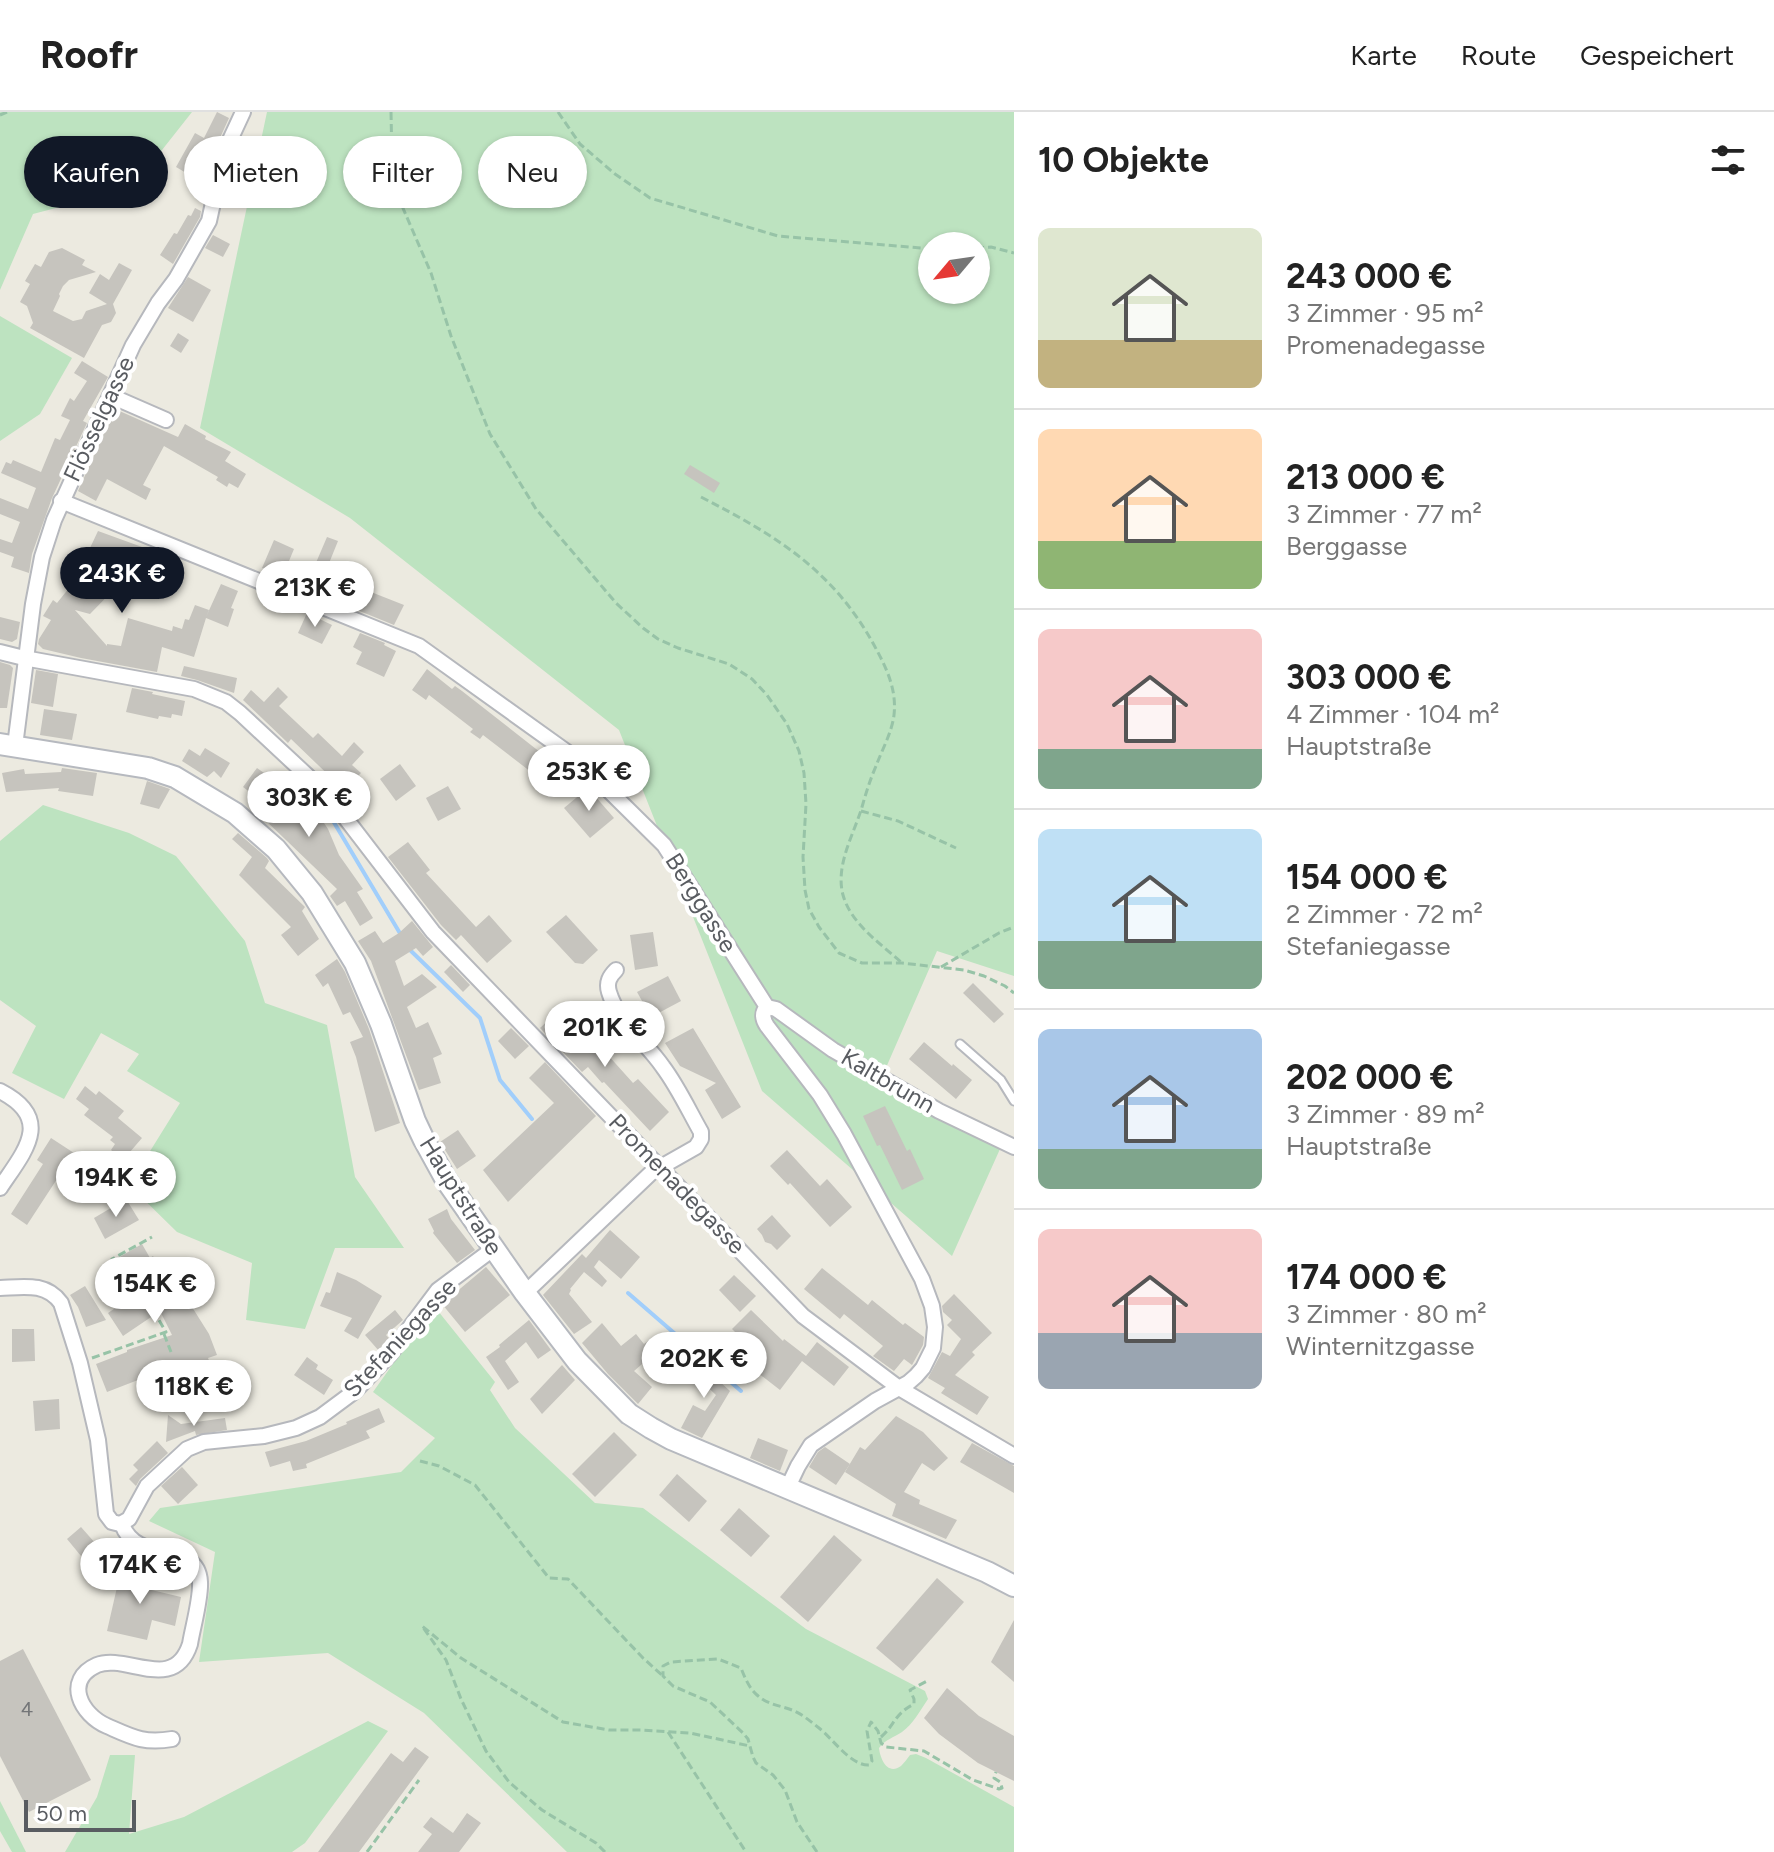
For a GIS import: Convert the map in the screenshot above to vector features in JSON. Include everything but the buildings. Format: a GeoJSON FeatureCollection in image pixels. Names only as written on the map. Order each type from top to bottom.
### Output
{"type":"FeatureCollection","features":[{"type":"Feature","properties":{"kind":"main road","name":"Hauptstraße"},"geometry":{"type":"LineString","coordinates":[[7,745],[148,768],[175,777],[235,813],[276,849],[312,893],[355,963],[424,1140],[446,1180],[577,1361],[629,1414],[671,1439],[1014,1586]]}},
{"type":"Feature","properties":{"kind":"street","name":"Flösselgasse"},"geometry":{"type":"LineString","coordinates":[[7,745],[42,557],[61,501],[111,396],[122,361],[155,301],[176,279],[209,221],[224,153],[243,112]]}},
{"type":"Feature","properties":{"kind":"street"},"geometry":{"type":"LineString","coordinates":[[111,396],[166,420]]}},
{"type":"Feature","properties":{"kind":"street","name":"Berggasse"},"geometry":{"type":"LineString","coordinates":[[61,501],[419,646],[578,760],[664,845],[767,1007],[763,1013],[764,1021],[820,1095],[844,1134],[922,1279],[932,1306],[935,1327],[933,1348],[923,1368],[899,1388],[811,1445],[787,1489]]}},
{"type":"Feature","properties":{"kind":"street","name":"Promenadegasse"},"geometry":{"type":"LineString","coordinates":[[0,652],[194,689],[226,702],[240,713],[327,794],[433,932],[803,1316],[899,1388],[1014,1456]]}},
{"type":"Feature","properties":{"kind":"street"},"geometry":{"type":"LineString","coordinates":[[525,1293],[652,1172],[700,1142],[701,1132],[665,1069],[628,1025],[612,1000],[608,984],[616,970]]}},
{"type":"Feature","properties":{"kind":"street","name":"Kaltbrunn"},"geometry":{"type":"LineString","coordinates":[[767,1007],[776,1009],[833,1050],[939,1111],[1014,1147]]}},
{"type":"Feature","properties":{"kind":"street"},"geometry":{"type":"LineString","coordinates":[[0,1091],[20,1104],[31,1128],[27,1147],[0,1188]]}},
{"type":"Feature","properties":{"kind":"street","name":"Stefaniegasse"},"geometry":{"type":"LineString","coordinates":[[122,1524],[129,1519],[147,1486],[187,1449],[204,1442],[264,1436],[296,1428],[320,1417],[355,1391],[382,1363],[438,1290],[493,1249]]}},
{"type":"Feature","properties":{"kind":"street"},"geometry":{"type":"LineString","coordinates":[[0,1288],[43,1288],[61,1303],[80,1363],[98,1440],[106,1514],[112,1522],[122,1524],[137,1544],[185,1557],[196,1568],[200,1583],[190,1644],[180,1661],[162,1669],[149,1670],[114,1663],[98,1665],[82,1678],[78,1693],[89,1714],[101,1724],[138,1739],[155,1742],[172,1739]]}},
{"type":"Feature","properties":{"kind":"lane"},"geometry":{"type":"LineString","coordinates":[[960,1044],[1001,1080],[1014,1101]]}},
{"type":"Feature","properties":{"kind":"path"},"geometry":{"type":"LineString","coordinates":[[0,115],[7,112]]}},
{"type":"Feature","properties":{"kind":"path"},"geometry":{"type":"LineString","coordinates":[[391,112],[396,192],[431,273],[451,336],[490,434],[536,509],[616,603],[643,628],[678,648],[729,664],[752,679],[787,724],[799,751],[804,773],[805,890],[809,909],[819,927],[839,953],[862,963],[902,963],[964,970],[984,976],[1014,993]]}},
{"type":"Feature","properties":{"kind":"path"},"geometry":{"type":"LineString","coordinates":[[558,112],[580,144],[650,198],[778,236],[918,248]]}},
{"type":"Feature","properties":{"kind":"path"},"geometry":{"type":"LineString","coordinates":[[990,247],[1014,253]]}},
{"type":"Feature","properties":{"kind":"path"},"geometry":{"type":"LineString","coordinates":[[701,497],[767,533],[803,558],[830,583],[867,633],[885,664],[893,688],[894,715],[843,864],[841,891],[857,923],[902,963]]}},
{"type":"Feature","properties":{"kind":"path"},"geometry":{"type":"LineString","coordinates":[[861,811],[898,821],[956,848]]}},
{"type":"Feature","properties":{"kind":"path"},"geometry":{"type":"LineString","coordinates":[[941,967],[1014,927]]}},
{"type":"Feature","properties":{"kind":"path"},"geometry":{"type":"LineString","coordinates":[[152,1237],[112,1259],[141,1301],[147,1300],[166,1332],[171,1352]]}},
{"type":"Feature","properties":{"kind":"path"},"geometry":{"type":"LineString","coordinates":[[92,1358],[164,1333]]}},
{"type":"Feature","properties":{"kind":"path"},"geometry":{"type":"LineString","coordinates":[[176,1364],[186,1390]]}},
{"type":"Feature","properties":{"kind":"path"},"geometry":{"type":"LineString","coordinates":[[420,1461],[439,1466],[475,1485],[549,1578],[568,1579],[673,1686],[710,1702],[743,1733],[756,1763],[773,1775],[785,1790],[797,1822],[817,1852]]}},
{"type":"Feature","properties":{"kind":"path"},"geometry":{"type":"LineString","coordinates":[[605,1852],[596,1843],[542,1810],[509,1782],[486,1751],[446,1660],[422,1626],[461,1658],[563,1722],[609,1730],[690,1733],[750,1746]]}},
{"type":"Feature","properties":{"kind":"path"},"geometry":{"type":"LineString","coordinates":[[663,1676],[663,1666],[671,1662],[718,1659],[741,1668],[751,1690],[760,1698],[803,1716],[863,1766],[872,1761],[867,1731],[871,1722],[886,1747],[924,1751],[973,1780],[999,1789],[1002,1788],[994,1778],[996,1772]]}},
{"type":"Feature","properties":{"kind":"path"},"geometry":{"type":"LineString","coordinates":[[881,1737],[895,1717],[914,1704],[910,1690],[927,1681]]}},
{"type":"Feature","properties":{"kind":"path"},"geometry":{"type":"LineString","coordinates":[[668,1732],[746,1852]]}},
{"type":"Feature","properties":{"kind":"path"},"geometry":{"type":"LineString","coordinates":[[367,1852],[419,1780]]}},
{"type":"Feature","properties":{"kind":"green space"},"geometry":{"type":"Polygon","coordinates":[[[0,112],[192,112],[168,142],[168,136],[24,136],[24,208],[56,208],[33,214],[0,290],[0,112]]]}},
{"type":"Feature","properties":{"kind":"green space"},"geometry":{"type":"Polygon","coordinates":[[[267,112],[1014,112],[1014,976],[937,951],[878,1086],[1000,1149],[952,1256],[762,1091],[619,730],[350,518],[200,428],[247,208],[327,208],[327,136],[262,136],[267,112]]]}},
{"type":"Feature","properties":{"kind":"green space"},"geometry":{"type":"Polygon","coordinates":[[[0,316],[72,358],[40,414],[0,441],[0,316]]]}},
{"type":"Feature","properties":{"kind":"green space"},"geometry":{"type":"Polygon","coordinates":[[[43,805],[129,833],[176,856],[245,941],[265,1003],[327,1025],[355,1177],[404,1248],[335,1248],[305,1329],[246,1320],[252,1263],[177,1232],[129,1185],[180,1103],[127,1071],[139,1054],[101,1033],[64,1099],[12,1073],[36,1026],[0,1000],[0,841],[43,805]]]}},
{"type":"Feature","properties":{"kind":"green space"},"geometry":{"type":"Polygon","coordinates":[[[434,1306],[495,1382],[490,1390],[515,1428],[595,1503],[643,1508],[806,1629],[925,1691],[928,1699],[913,1721],[879,1748],[883,1761],[888,1767],[896,1769],[910,1755],[916,1754],[1014,1807],[1014,1852],[567,1852],[424,1713],[328,1653],[199,1662],[215,1552],[149,1521],[160,1508],[401,1472],[435,1438],[373,1392],[434,1306]]]}},
{"type":"Feature","properties":{"kind":"green space"},"geometry":{"type":"Polygon","coordinates":[[[368,1721],[388,1731],[305,1843],[292,1852],[65,1852],[97,1797],[110,1755],[135,1755],[129,1834],[184,1817],[368,1721]]]}},
{"type":"Feature","properties":{"kind":"green space"},"geometry":{"type":"Polygon","coordinates":[[[0,1801],[26,1852],[12,1852],[0,1831],[0,1801]]]}},
{"type":"Feature","properties":{"kind":"waterway"},"geometry":{"type":"LineString","coordinates":[[320,799],[401,935]]}},
{"type":"Feature","properties":{"kind":"waterway"},"geometry":{"type":"LineString","coordinates":[[410,950],[480,1018],[500,1080],[532,1119]]}},
{"type":"Feature","properties":{"kind":"waterway"},"geometry":{"type":"LineString","coordinates":[[628,1293],[741,1391]]}}]}
